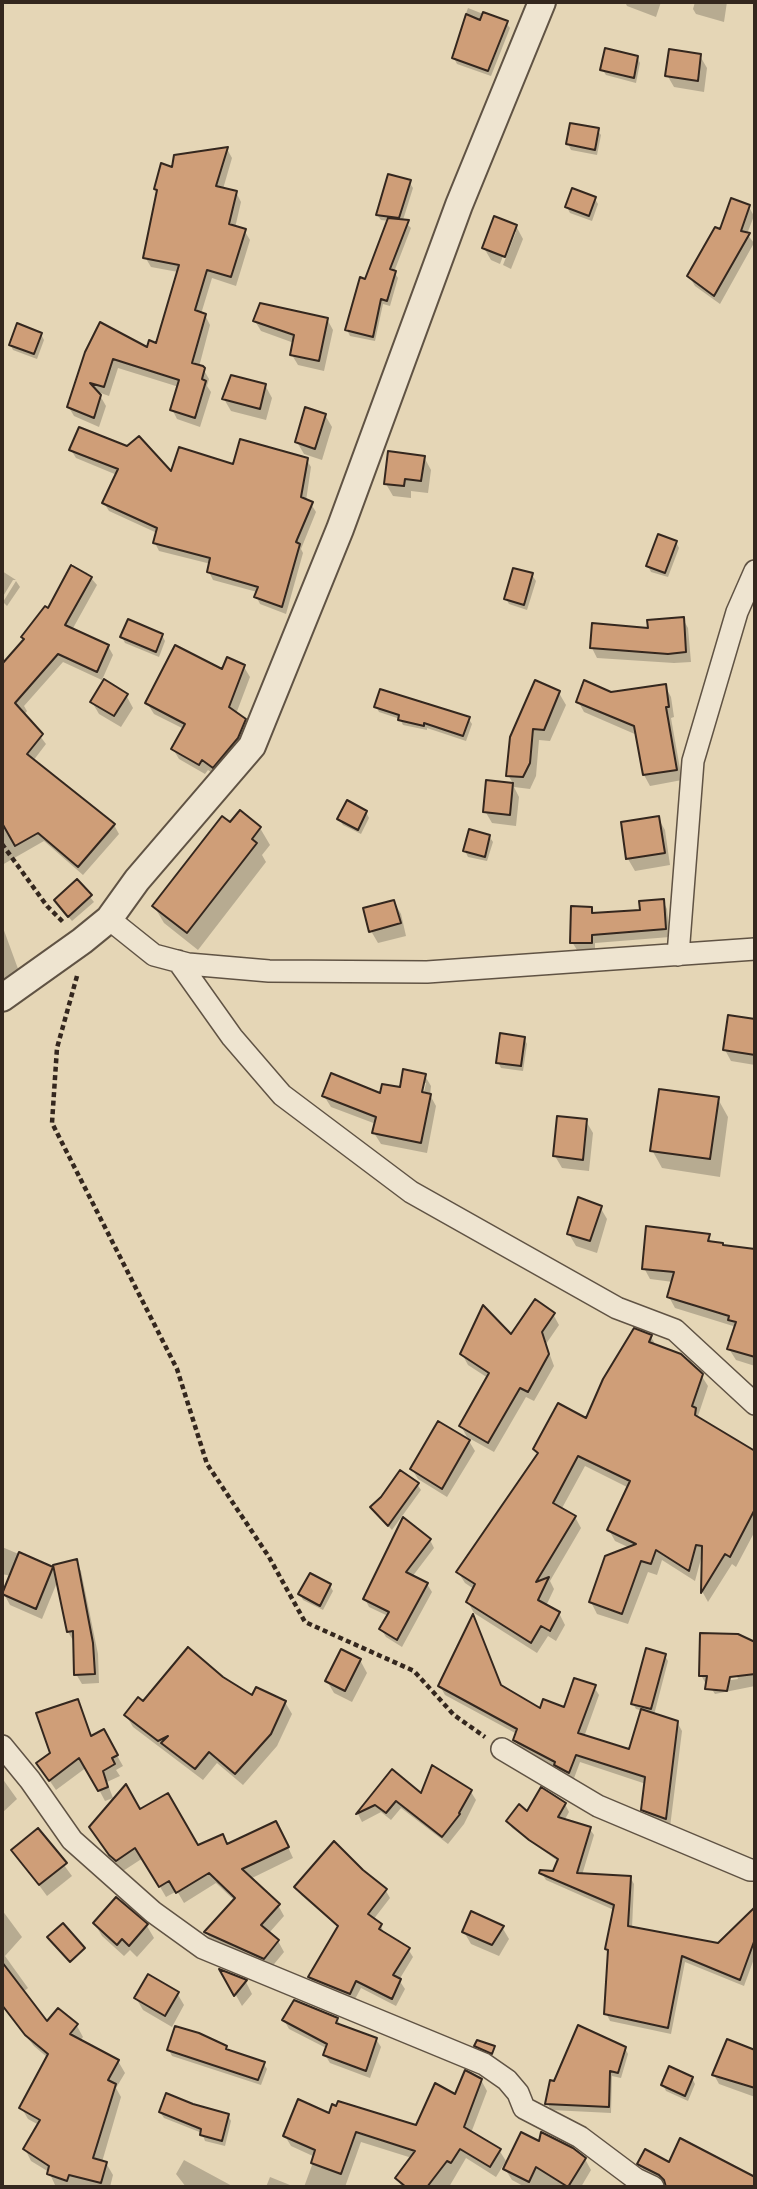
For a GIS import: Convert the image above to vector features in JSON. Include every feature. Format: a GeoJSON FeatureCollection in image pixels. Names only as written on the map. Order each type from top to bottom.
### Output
{"type":"FeatureCollection","features":[{"type":"Feature","properties":{"kind":"street"},"geometry":{"type":"LineString","coordinates":[[2,999],[109,919],[137,880],[252,746],[340,529],[459,205],[542,2]]}},
{"type":"Feature","properties":{"kind":"street"},"geometry":{"type":"LineString","coordinates":[[678,955],[693,761],[737,612],[755,572]]}},
{"type":"Feature","properties":{"kind":"street"},"geometry":{"type":"LineString","coordinates":[[109,919],[154,955],[178,961],[269,971],[427,972],[755,949]]}},
{"type":"Feature","properties":{"kind":"street"},"geometry":{"type":"LineString","coordinates":[[178,961],[232,1037],[282,1095],[411,1192],[617,1308],[675,1330],[755,1404]]}},
{"type":"Feature","properties":{"kind":"street"},"geometry":{"type":"LineString","coordinates":[[2,1746],[30,1780],[72,1840],[153,1912],[203,1948],[484,2064],[507,2080],[518,2094],[524,2108],[580,2137],[636,2179],[653,2187]]}},
{"type":"Feature","properties":{"kind":"street"},"geometry":{"type":"LineString","coordinates":[[502,1749],[598,1806],[755,1870]]}},
{"type":"Feature","properties":{"kind":"path"},"geometry":{"type":"LineString","coordinates":[[2,844],[47,906],[82,941],[76,983],[57,1048],[52,1123],[177,1369],[207,1464],[269,1557],[305,1622],[414,1671],[454,1715],[502,1749]]}},
{"type":"Feature","properties":{"kind":"building"},"geometry":{"type":"Polygon","coordinates":[[[483,12],[508,21],[488,71],[452,58],[466,14],[480,20],[483,12]]]}},
{"type":"Feature","properties":{"kind":"building"},"geometry":{"type":"Polygon","coordinates":[[[605,48],[638,56],[634,78],[600,70],[605,48]]]}},
{"type":"Feature","properties":{"kind":"building"},"geometry":{"type":"Polygon","coordinates":[[[669,49],[701,54],[698,81],[665,76],[669,49]]]}},
{"type":"Feature","properties":{"kind":"building"},"geometry":{"type":"Polygon","coordinates":[[[570,123],[599,128],[595,150],[566,144],[570,123]]]}},
{"type":"Feature","properties":{"kind":"building"},"geometry":{"type":"Polygon","coordinates":[[[228,147],[216,186],[237,191],[229,224],[246,229],[231,277],[207,270],[195,310],[206,314],[192,363],[205,368],[202,379],[206,381],[195,418],[170,410],[179,380],[113,359],[104,387],[90,383],[101,395],[94,418],[67,407],[85,352],[100,322],[147,347],[149,340],[156,343],[179,265],[143,258],[161,163],[172,167],[174,155],[228,147]]]}},
{"type":"Feature","properties":{"kind":"building"},"geometry":{"type":"Polygon","coordinates":[[[388,174],[411,180],[399,218],[376,215],[388,174]]]}},
{"type":"Feature","properties":{"kind":"building"},"geometry":{"type":"Polygon","coordinates":[[[572,188],[596,197],[589,216],[565,207],[572,188]]]}},
{"type":"Feature","properties":{"kind":"building"},"geometry":{"type":"Polygon","coordinates":[[[731,198],[750,205],[741,231],[750,233],[714,296],[687,276],[715,227],[720,229],[731,198]]]}},
{"type":"Feature","properties":{"kind":"building"},"geometry":{"type":"Polygon","coordinates":[[[494,216],[517,225],[505,257],[482,248],[494,216]]]}},
{"type":"Feature","properties":{"kind":"building"},"geometry":{"type":"Polygon","coordinates":[[[388,218],[409,220],[390,269],[396,271],[387,301],[381,299],[373,337],[345,330],[360,277],[365,279],[388,218]]]}},
{"type":"Feature","properties":{"kind":"building"},"geometry":{"type":"Polygon","coordinates":[[[260,303],[328,318],[319,361],[290,355],[294,335],[253,321],[260,303]]]}},
{"type":"Feature","properties":{"kind":"building"},"geometry":{"type":"Polygon","coordinates":[[[17,323],[42,333],[34,354],[9,345],[17,323]]]}},
{"type":"Feature","properties":{"kind":"building"},"geometry":{"type":"Polygon","coordinates":[[[231,375],[266,384],[260,409],[222,399],[231,375]]]}},
{"type":"Feature","properties":{"kind":"building"},"geometry":{"type":"Polygon","coordinates":[[[305,407],[326,414],[315,449],[295,442],[305,407]]]}},
{"type":"Feature","properties":{"kind":"building"},"geometry":{"type":"Polygon","coordinates":[[[79,427],[127,446],[139,436],[171,471],[179,447],[233,464],[240,439],[308,458],[301,497],[313,502],[296,542],[300,544],[282,607],[254,597],[258,587],[207,572],[210,558],[153,543],[157,528],[102,503],[118,469],[69,450],[79,427]]]}},
{"type":"Feature","properties":{"kind":"building"},"geometry":{"type":"Polygon","coordinates":[[[388,451],[425,456],[421,481],[405,479],[404,486],[384,484],[388,451]]]}},
{"type":"Feature","properties":{"kind":"building"},"geometry":{"type":"Polygon","coordinates":[[[658,534],[677,541],[665,573],[646,566],[658,534]]]}},
{"type":"Feature","properties":{"kind":"building"},"geometry":{"type":"Polygon","coordinates":[[[71,565],[92,577],[65,625],[109,645],[97,672],[58,654],[15,703],[43,734],[27,754],[115,824],[78,867],[38,833],[15,846],[2,823],[2,664],[24,639],[21,637],[45,606],[48,608],[71,565]]]}},
{"type":"Feature","properties":{"kind":"building"},"geometry":{"type":"Polygon","coordinates":[[[513,568],[533,573],[524,605],[504,599],[513,568]]]}},
{"type":"Feature","properties":{"kind":"building"},"geometry":{"type":"Polygon","coordinates":[[[684,617],[686,652],[668,654],[590,648],[592,623],[648,628],[647,620],[684,617]]]}},
{"type":"Feature","properties":{"kind":"building"},"geometry":{"type":"Polygon","coordinates":[[[128,619],[163,634],[156,652],[120,637],[128,619]]]}},
{"type":"Feature","properties":{"kind":"building"},"geometry":{"type":"Polygon","coordinates":[[[175,645],[222,669],[227,657],[245,665],[229,707],[246,719],[238,738],[213,768],[202,760],[199,765],[171,749],[185,724],[145,703],[175,645]]]}},
{"type":"Feature","properties":{"kind":"building"},"geometry":{"type":"Polygon","coordinates":[[[104,679],[128,694],[114,716],[90,702],[104,679]]]}},
{"type":"Feature","properties":{"kind":"building"},"geometry":{"type":"Polygon","coordinates":[[[535,680],[560,691],[544,730],[533,729],[530,763],[523,777],[506,776],[510,737],[535,680]]]}},
{"type":"Feature","properties":{"kind":"building"},"geometry":{"type":"Polygon","coordinates":[[[584,680],[611,692],[666,684],[669,707],[666,707],[677,770],[643,775],[634,726],[576,702],[584,680]]]}},
{"type":"Feature","properties":{"kind":"building"},"geometry":{"type":"Polygon","coordinates":[[[380,689],[470,717],[463,736],[424,723],[424,726],[398,720],[399,715],[374,707],[380,689]]]}},
{"type":"Feature","properties":{"kind":"building"},"geometry":{"type":"Polygon","coordinates":[[[486,780],[513,783],[510,815],[483,812],[486,780]]]}},
{"type":"Feature","properties":{"kind":"building"},"geometry":{"type":"Polygon","coordinates":[[[347,800],[367,811],[358,830],[337,819],[347,800]]]}},
{"type":"Feature","properties":{"kind":"building"},"geometry":{"type":"Polygon","coordinates":[[[240,810],[261,827],[252,839],[257,843],[187,933],[152,906],[222,816],[230,822],[240,810]]]}},
{"type":"Feature","properties":{"kind":"building"},"geometry":{"type":"Polygon","coordinates":[[[659,816],[665,853],[626,859],[621,822],[659,816]]]}},
{"type":"Feature","properties":{"kind":"building"},"geometry":{"type":"Polygon","coordinates":[[[469,829],[490,835],[485,857],[463,851],[469,829]]]}},
{"type":"Feature","properties":{"kind":"building"},"geometry":{"type":"Polygon","coordinates":[[[77,879],[92,895],[68,917],[54,900],[77,879]]]}},
{"type":"Feature","properties":{"kind":"building"},"geometry":{"type":"Polygon","coordinates":[[[664,899],[666,929],[592,935],[592,943],[570,943],[571,906],[592,907],[592,913],[640,910],[639,901],[664,899]]]}},
{"type":"Feature","properties":{"kind":"building"},"geometry":{"type":"Polygon","coordinates":[[[394,900],[401,923],[369,932],[363,908],[394,900]]]}},
{"type":"Feature","properties":{"kind":"building"},"geometry":{"type":"Polygon","coordinates":[[[728,1015],[755,1019],[755,1055],[723,1050],[728,1015]]]}},
{"type":"Feature","properties":{"kind":"building"},"geometry":{"type":"Polygon","coordinates":[[[500,1033],[525,1037],[521,1066],[496,1063],[500,1033]]]}},
{"type":"Feature","properties":{"kind":"building"},"geometry":{"type":"Polygon","coordinates":[[[403,1069],[426,1074],[422,1092],[431,1094],[421,1143],[372,1133],[376,1117],[322,1096],[331,1073],[380,1093],[382,1084],[400,1087],[403,1069]]]}},
{"type":"Feature","properties":{"kind":"building"},"geometry":{"type":"Polygon","coordinates":[[[659,1089],[719,1097],[710,1159],[650,1151],[659,1089]]]}},
{"type":"Feature","properties":{"kind":"building"},"geometry":{"type":"Polygon","coordinates":[[[557,1116],[587,1119],[583,1160],[553,1156],[557,1116]]]}},
{"type":"Feature","properties":{"kind":"building"},"geometry":{"type":"Polygon","coordinates":[[[578,1197],[602,1206],[590,1241],[567,1234],[578,1197]]]}},
{"type":"Feature","properties":{"kind":"building"},"geometry":{"type":"Polygon","coordinates":[[[646,1226],[710,1234],[708,1241],[755,1249],[755,1357],[727,1349],[736,1322],[728,1320],[729,1316],[667,1297],[674,1272],[642,1269],[646,1226]]]}},
{"type":"Feature","properties":{"kind":"building"},"geometry":{"type":"Polygon","coordinates":[[[535,1299],[555,1313],[542,1332],[549,1354],[528,1392],[520,1388],[488,1443],[459,1426],[489,1373],[460,1354],[483,1305],[511,1334],[535,1299]]]}},
{"type":"Feature","properties":{"kind":"building"},"geometry":{"type":"Polygon","coordinates":[[[634,1328],[652,1335],[649,1342],[681,1354],[703,1374],[692,1406],[696,1408],[695,1415],[755,1451],[755,1509],[730,1557],[725,1554],[701,1593],[702,1546],[696,1545],[689,1571],[656,1550],[651,1564],[641,1561],[622,1614],[589,1602],[605,1556],[636,1544],[607,1530],[630,1481],[578,1456],[553,1503],[576,1516],[536,1582],[549,1577],[538,1600],[560,1612],[550,1631],[541,1626],[531,1643],[466,1602],[475,1584],[456,1572],[538,1453],[533,1449],[558,1403],[586,1418],[603,1379],[634,1328]]]}},
{"type":"Feature","properties":{"kind":"building"},"geometry":{"type":"Polygon","coordinates":[[[438,1421],[470,1440],[442,1489],[410,1469],[438,1421]]]}},
{"type":"Feature","properties":{"kind":"building"},"geometry":{"type":"Polygon","coordinates":[[[400,1470],[419,1483],[388,1526],[370,1507],[381,1497],[400,1470]]]}},
{"type":"Feature","properties":{"kind":"building"},"geometry":{"type":"Polygon","coordinates":[[[403,1517],[431,1539],[406,1572],[428,1583],[397,1640],[379,1629],[389,1612],[363,1599],[403,1517]]]}},
{"type":"Feature","properties":{"kind":"building"},"geometry":{"type":"Polygon","coordinates":[[[19,1552],[53,1567],[36,1609],[2,1594],[19,1552]]]}},
{"type":"Feature","properties":{"kind":"building"},"geometry":{"type":"Polygon","coordinates":[[[77,1559],[93,1643],[95,1674],[74,1675],[73,1631],[67,1632],[53,1565],[77,1559]]]}},
{"type":"Feature","properties":{"kind":"building"},"geometry":{"type":"Polygon","coordinates":[[[310,1573],[331,1584],[320,1606],[298,1594],[310,1573]]]}},
{"type":"Feature","properties":{"kind":"building"},"geometry":{"type":"Polygon","coordinates":[[[473,1614],[501,1685],[540,1708],[543,1699],[564,1707],[574,1678],[596,1685],[578,1733],[629,1749],[641,1709],[678,1721],[666,1819],[641,1810],[645,1777],[576,1755],[569,1773],[554,1765],[555,1762],[513,1740],[517,1729],[438,1686],[473,1614]]]}},
{"type":"Feature","properties":{"kind":"building"},"geometry":{"type":"Polygon","coordinates":[[[700,1633],[738,1634],[755,1642],[755,1674],[730,1677],[727,1691],[705,1689],[707,1676],[699,1676],[700,1633]]]}},
{"type":"Feature","properties":{"kind":"building"},"geometry":{"type":"Polygon","coordinates":[[[188,1647],[223,1677],[252,1695],[256,1687],[286,1701],[271,1734],[235,1774],[209,1752],[195,1769],[161,1743],[168,1736],[158,1741],[124,1715],[138,1697],[143,1701],[188,1647]]]}},
{"type":"Feature","properties":{"kind":"building"},"geometry":{"type":"Polygon","coordinates":[[[646,1648],[666,1654],[651,1709],[631,1704],[646,1648]]]}},
{"type":"Feature","properties":{"kind":"building"},"geometry":{"type":"Polygon","coordinates":[[[341,1649],[361,1659],[345,1691],[325,1681],[341,1649]]]}},
{"type":"Feature","properties":{"kind":"building"},"geometry":{"type":"Polygon","coordinates":[[[78,1699],[91,1736],[104,1729],[118,1755],[112,1758],[115,1764],[103,1771],[108,1787],[98,1791],[79,1758],[49,1781],[36,1763],[50,1753],[36,1713],[78,1699]]]}},
{"type":"Feature","properties":{"kind":"building"},"geometry":{"type":"Polygon","coordinates":[[[432,1765],[472,1790],[460,1814],[442,1837],[396,1801],[386,1813],[375,1805],[356,1814],[392,1769],[421,1793],[432,1765]]]}},
{"type":"Feature","properties":{"kind":"building"},"geometry":{"type":"Polygon","coordinates":[[[126,1784],[140,1809],[168,1793],[198,1845],[223,1834],[227,1844],[276,1821],[289,1847],[242,1869],[280,1904],[261,1925],[279,1940],[264,1959],[204,1932],[235,1898],[209,1873],[176,1893],[169,1881],[159,1887],[135,1848],[116,1861],[109,1855],[89,1827],[126,1784]]]}},
{"type":"Feature","properties":{"kind":"building"},"geometry":{"type":"Polygon","coordinates":[[[541,1787],[566,1803],[558,1817],[591,1827],[577,1873],[631,1876],[628,1926],[718,1943],[755,1907],[755,1939],[740,1980],[682,1956],[668,2028],[604,2014],[608,1950],[605,1949],[614,1905],[539,1873],[540,1870],[553,1871],[558,1859],[506,1821],[519,1804],[527,1811],[541,1787]]]}},
{"type":"Feature","properties":{"kind":"building"},"geometry":{"type":"Polygon","coordinates":[[[38,1828],[67,1863],[39,1885],[11,1850],[38,1828]]]}},
{"type":"Feature","properties":{"kind":"building"},"geometry":{"type":"Polygon","coordinates":[[[334,1841],[387,1889],[368,1914],[382,1924],[379,1929],[410,1948],[393,1975],[401,1979],[392,1999],[356,1981],[350,1994],[308,1977],[338,1926],[294,1887],[334,1841]]]}},
{"type":"Feature","properties":{"kind":"building"},"geometry":{"type":"Polygon","coordinates":[[[116,1897],[148,1924],[129,1946],[122,1939],[117,1945],[93,1923],[116,1897]]]}},
{"type":"Feature","properties":{"kind":"building"},"geometry":{"type":"Polygon","coordinates":[[[471,1911],[504,1926],[492,1945],[462,1932],[471,1911]]]}},
{"type":"Feature","properties":{"kind":"building"},"geometry":{"type":"Polygon","coordinates":[[[63,1923],[85,1948],[70,1962],[47,1937],[63,1923]]]}},
{"type":"Feature","properties":{"kind":"building"},"geometry":{"type":"Polygon","coordinates":[[[2,1962],[47,2021],[58,2008],[78,2024],[70,2034],[119,2060],[108,2080],[116,2084],[93,2158],[107,2162],[101,2183],[69,2175],[67,2181],[47,2174],[49,2166],[23,2149],[40,2120],[19,2108],[48,2054],[25,2035],[2,2005],[2,1962]]]}},
{"type":"Feature","properties":{"kind":"building"},"geometry":{"type":"Polygon","coordinates":[[[219,1969],[247,1980],[234,1996],[219,1969]]]}},
{"type":"Feature","properties":{"kind":"building"},"geometry":{"type":"Polygon","coordinates":[[[148,1974],[179,1992],[165,2016],[134,1998],[148,1974]]]}},
{"type":"Feature","properties":{"kind":"building"},"geometry":{"type":"Polygon","coordinates":[[[294,2000],[338,2018],[336,2023],[377,2038],[366,2071],[323,2055],[327,2044],[282,2020],[294,2000]]]}},
{"type":"Feature","properties":{"kind":"building"},"geometry":{"type":"Polygon","coordinates":[[[578,2025],[626,2047],[618,2073],[610,2071],[609,2107],[545,2104],[550,2080],[554,2081],[578,2025]]]}},
{"type":"Feature","properties":{"kind":"building"},"geometry":{"type":"Polygon","coordinates":[[[175,2026],[199,2033],[227,2046],[226,2049],[265,2062],[258,2080],[167,2050],[175,2026]]]}},
{"type":"Feature","properties":{"kind":"building"},"geometry":{"type":"Polygon","coordinates":[[[727,2039],[755,2050],[755,2088],[712,2075],[727,2039]]]}},
{"type":"Feature","properties":{"kind":"building"},"geometry":{"type":"Polygon","coordinates":[[[477,2040],[495,2046],[492,2054],[474,2046],[477,2040]]]}},
{"type":"Feature","properties":{"kind":"building"},"geometry":{"type":"Polygon","coordinates":[[[669,2066],[693,2077],[685,2096],[661,2085],[669,2066]]]}},
{"type":"Feature","properties":{"kind":"building"},"geometry":{"type":"Polygon","coordinates":[[[465,2070],[482,2079],[464,2127],[501,2149],[490,2167],[460,2149],[451,2163],[447,2161],[427,2187],[406,2187],[395,2178],[415,2151],[356,2132],[341,2174],[311,2163],[315,2150],[283,2136],[298,2099],[329,2113],[332,2104],[336,2106],[338,2101],[416,2125],[435,2083],[455,2094],[465,2070]]]}},
{"type":"Feature","properties":{"kind":"building"},"geometry":{"type":"Polygon","coordinates":[[[166,2093],[229,2114],[222,2141],[200,2135],[201,2129],[159,2112],[166,2093]]]}},
{"type":"Feature","properties":{"kind":"building"},"geometry":{"type":"Polygon","coordinates":[[[521,2132],[539,2141],[541,2132],[573,2148],[586,2158],[568,2187],[536,2167],[529,2182],[503,2169],[521,2132]]]}},
{"type":"Feature","properties":{"kind":"building"},"geometry":{"type":"Polygon","coordinates":[[[680,2138],[755,2177],[755,2187],[666,2187],[659,2175],[637,2164],[645,2149],[669,2162],[680,2138]]]}}]}
